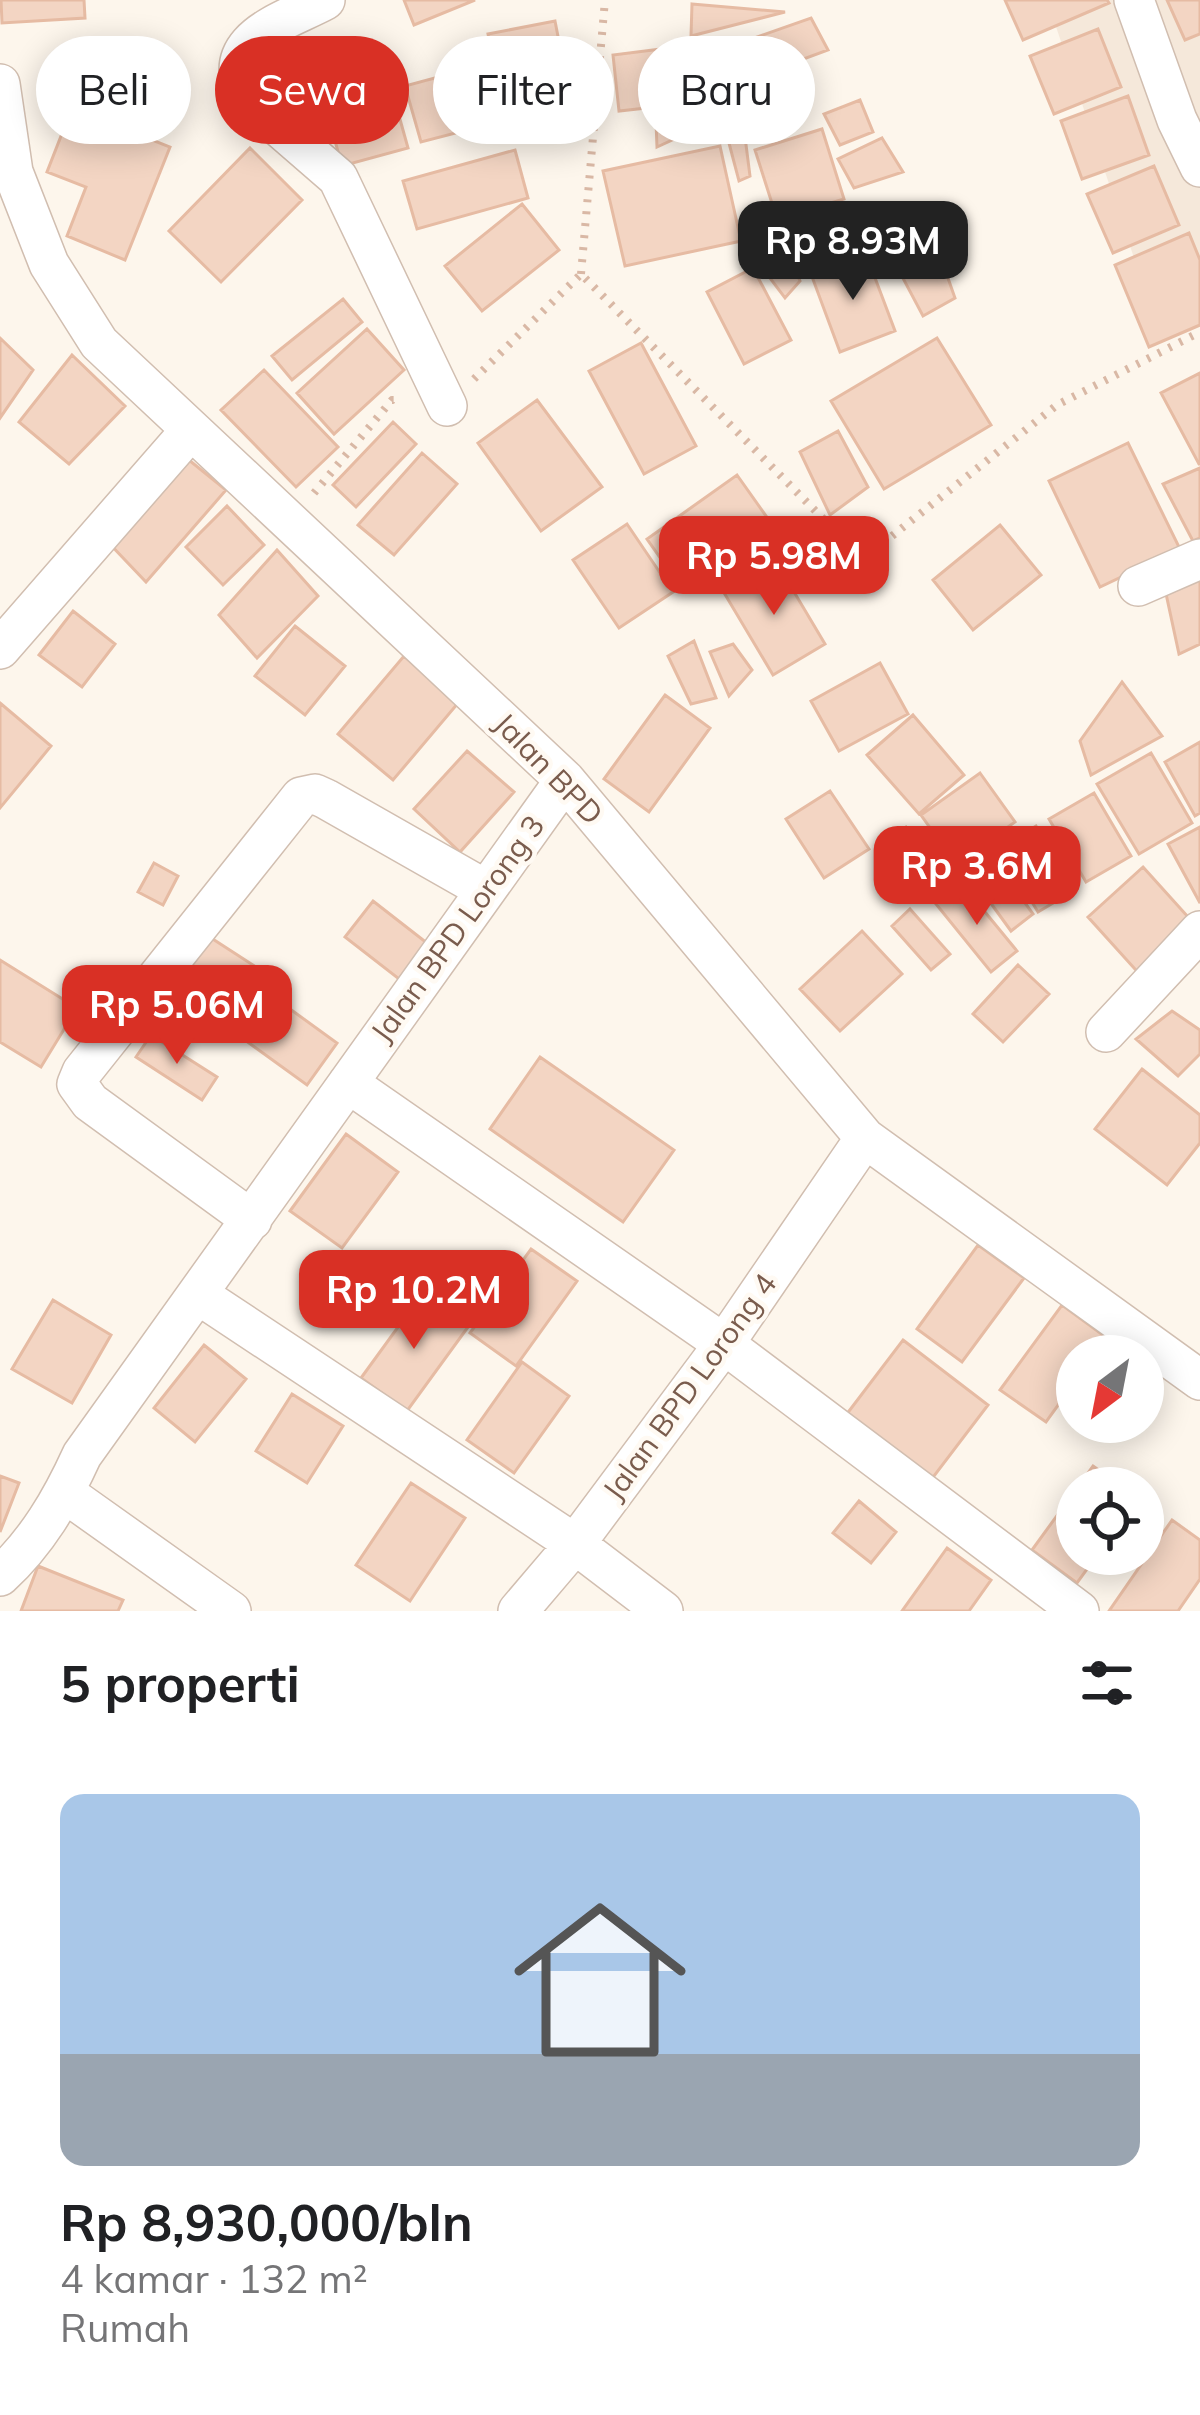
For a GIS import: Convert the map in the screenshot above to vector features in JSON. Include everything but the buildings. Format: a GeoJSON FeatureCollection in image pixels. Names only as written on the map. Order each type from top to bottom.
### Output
{"type":"FeatureCollection","features":[{"type":"Feature","properties":{"kind":"street"},"geometry":{"type":"LineString","coordinates":[[325,0],[258,33],[239,61],[240,85],[249,101],[338,178],[447,406]]}},
{"type":"Feature","properties":{"kind":"street"},"geometry":{"type":"LineString","coordinates":[[1134,0],[1177,120],[1200,167]]}},
{"type":"Feature","properties":{"kind":"street","name":"Jalan BPD"},"geometry":{"type":"LineString","coordinates":[[0,84],[7,177],[49,264],[99,343],[566,780],[865,1138],[1200,1380]]}},
{"type":"Feature","properties":{"kind":"street"},"geometry":{"type":"LineString","coordinates":[[0,649],[190,431]]}},
{"type":"Feature","properties":{"kind":"street"},"geometry":{"type":"LineString","coordinates":[[1138,586],[1200,559]]}},
{"type":"Feature","properties":{"kind":"street","name":"Jalan BPD Lorong 3"},"geometry":{"type":"LineString","coordinates":[[0,1576],[29,1547],[65,1492],[82,1455],[566,780]]}},
{"type":"Feature","properties":{"kind":"street"},"geometry":{"type":"LineString","coordinates":[[252,1220],[90,1102],[77,1084],[82,1072],[302,797],[315,794],[326,799],[486,890]]}},
{"type":"Feature","properties":{"kind":"street"},"geometry":{"type":"LineString","coordinates":[[1106,1032],[1200,931]]}},
{"type":"Feature","properties":{"kind":"street"},"geometry":{"type":"LineString","coordinates":[[348,1083],[724,1344],[1079,1611]]}},
{"type":"Feature","properties":{"kind":"street","name":"Jalan BPD Lorong 4"},"geometry":{"type":"LineString","coordinates":[[518,1611],[575,1544],[724,1344],[865,1138]]}},
{"type":"Feature","properties":{"kind":"street"},"geometry":{"type":"LineString","coordinates":[[199,1295],[575,1544],[663,1611]]}},
{"type":"Feature","properties":{"kind":"street"},"geometry":{"type":"LineString","coordinates":[[65,1492],[231,1611]]}},
{"type":"Feature","properties":{"kind":"path"},"geometry":{"type":"LineString","coordinates":[[290,522],[392,400],[447,406],[581,274],[605,0]]}},
{"type":"Feature","properties":{"kind":"path"},"geometry":{"type":"LineString","coordinates":[[581,274],[863,559],[1057,405],[1200,332]]}},
{"type":"Feature","properties":{"kind":"shaded area"},"geometry":{"type":"Polygon","coordinates":[[[1047,0],[1200,0],[1200,311],[1157,326],[1047,0]]]}}]}
